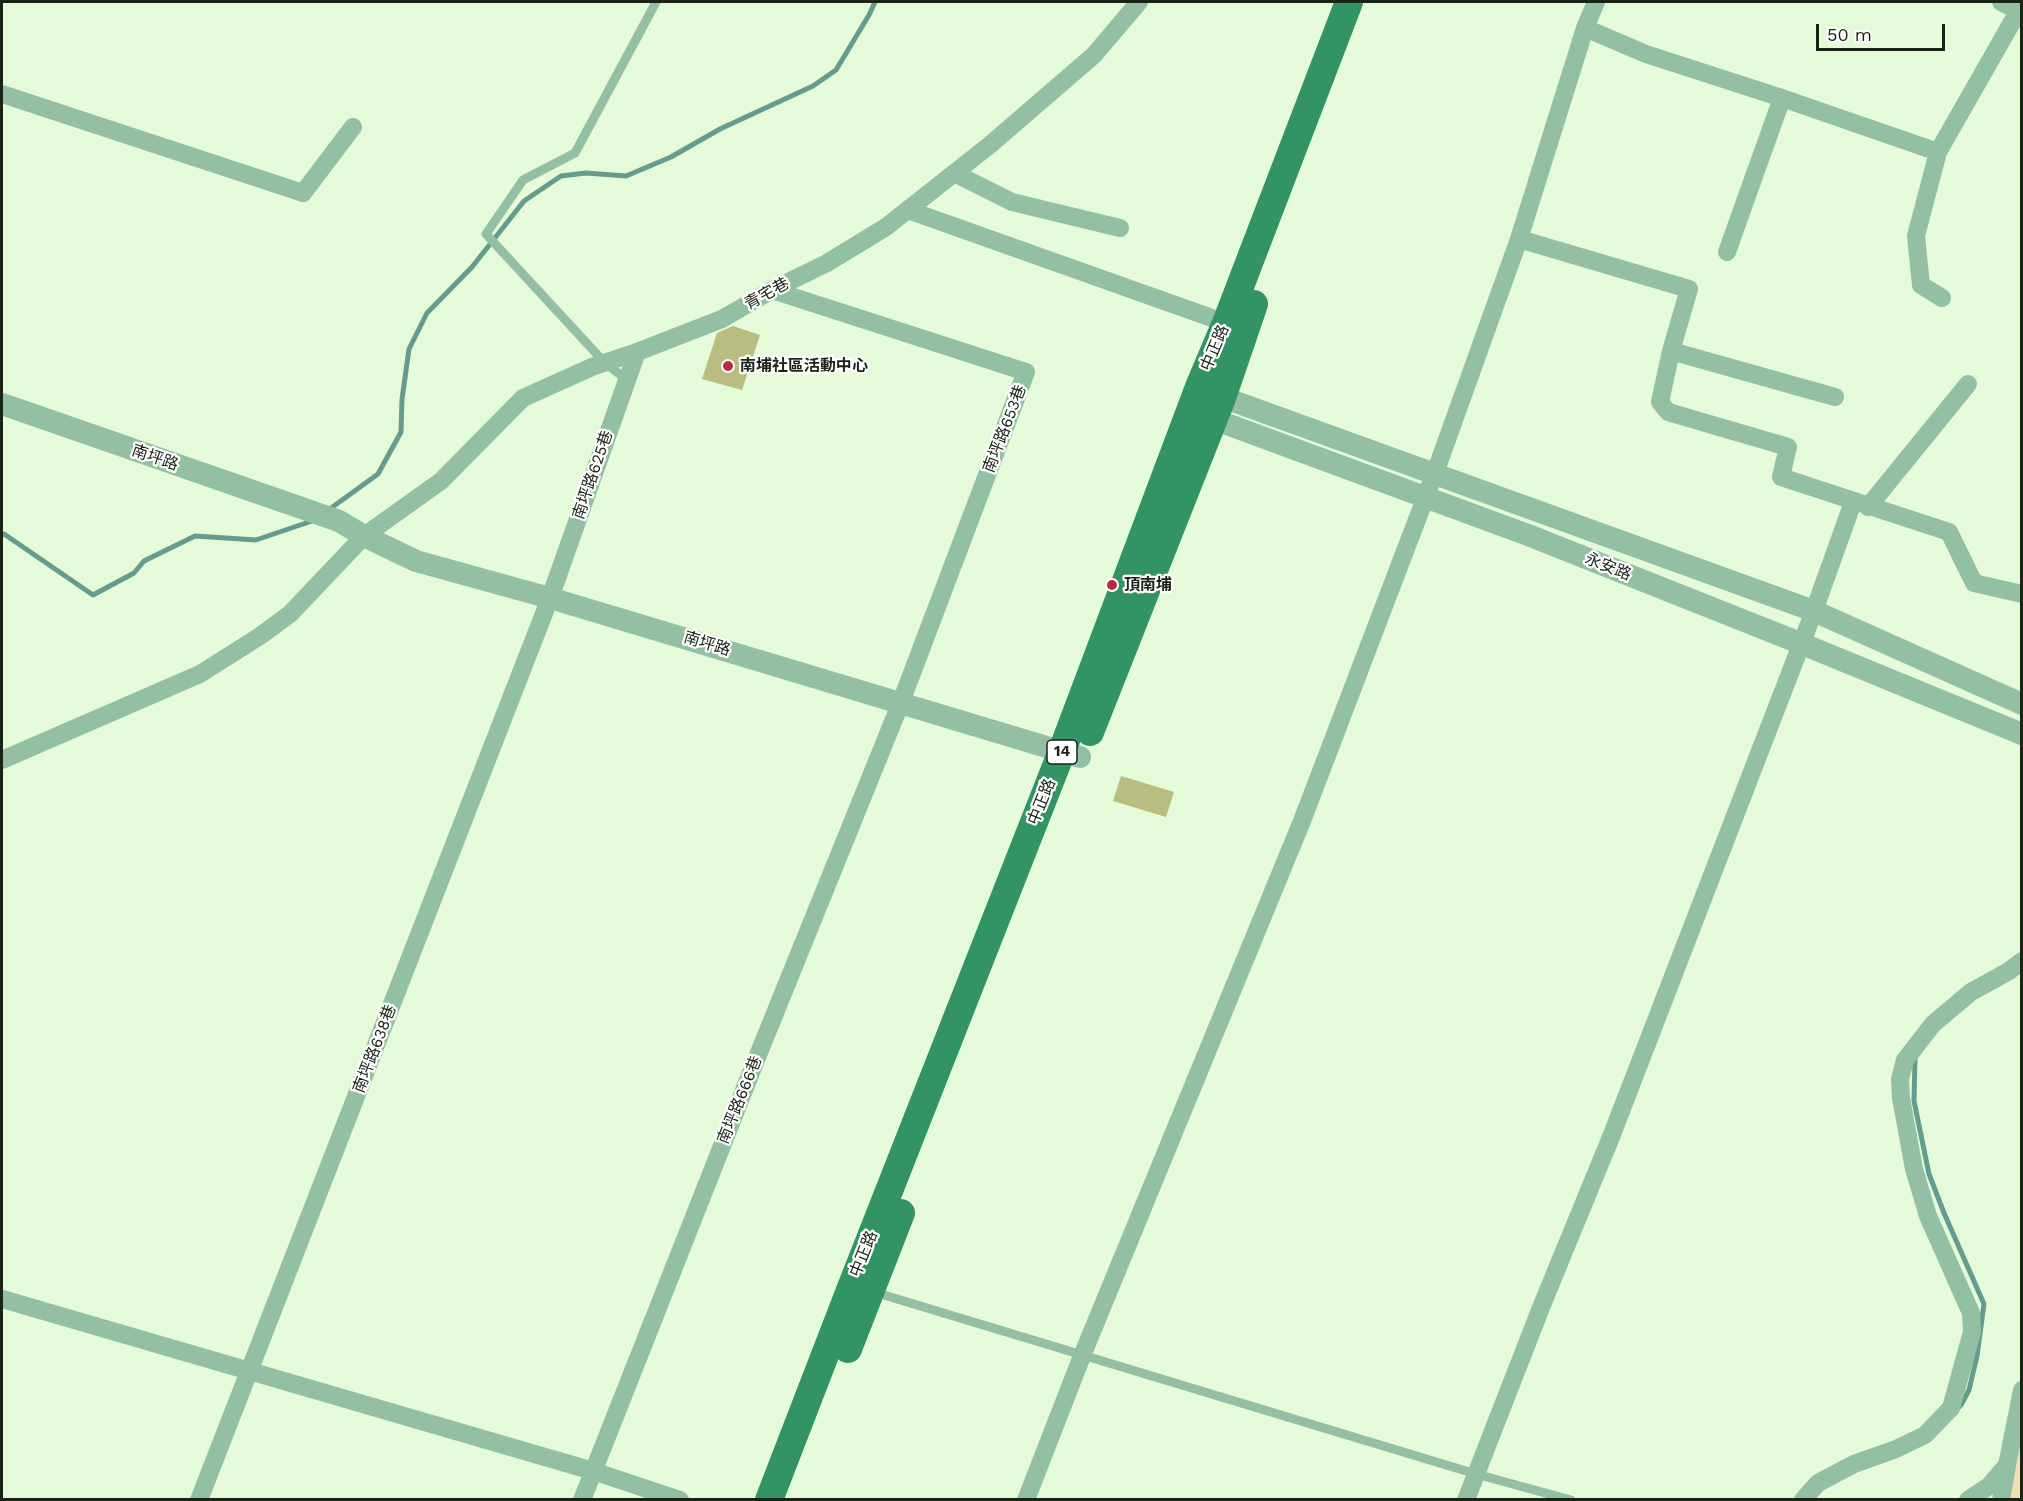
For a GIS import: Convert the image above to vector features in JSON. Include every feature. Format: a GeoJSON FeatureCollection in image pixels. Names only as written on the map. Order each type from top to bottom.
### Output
{"type":"FeatureCollection","features":[{"type":"Feature","properties":{"kind":"main road","name":"中正路"},"geometry":{"type":"LineString","coordinates":[[1206,404],[1226,323],[1349,2]]}},
{"type":"Feature","properties":{"kind":"main road","name":"中正路"},"geometry":{"type":"LineString","coordinates":[[769,1500],[861,1288],[1206,404],[1248,319],[1369,2]]}},
{"type":"Feature","properties":{"kind":"main road","name":"中正路"},"geometry":{"type":"LineString","coordinates":[[790,1500],[861,1288]]}},
{"type":"Feature","properties":{"kind":"street","name":"青宅巷"},"geometry":{"type":"LineString","coordinates":[[2,760],[200,674],[260,636],[290,614],[364,536],[441,481],[523,398],[605,363],[723,319],[772,290],[827,263],[886,226],[991,144],[1094,55],[1139,2]]}},
{"type":"Feature","properties":{"kind":"street"},"geometry":{"type":"LineString","coordinates":[[1026,1500],[1082,1356],[1302,821],[1435,473],[1518,238],[1585,28],[1596,2]]}},
{"type":"Feature","properties":{"kind":"street"},"geometry":{"type":"LineString","coordinates":[[1942,298],[1921,285],[1916,236],[1938,152],[2020,11],[2001,2]]}},
{"type":"Feature","properties":{"kind":"street"},"geometry":{"type":"LineString","coordinates":[[1585,28],[1646,54],[1938,152]]}},
{"type":"Feature","properties":{"kind":"street"},"geometry":{"type":"LineString","coordinates":[[2,94],[303,193],[353,127]]}},
{"type":"Feature","properties":{"kind":"street"},"geometry":{"type":"LineString","coordinates":[[1726,252],[1782,98]]}},
{"type":"Feature","properties":{"kind":"street"},"geometry":{"type":"LineString","coordinates":[[954,173],[1012,202],[1120,228]]}},
{"type":"Feature","properties":{"kind":"street"},"geometry":{"type":"LineString","coordinates":[[908,210],[1226,323]]}},
{"type":"Feature","properties":{"kind":"street"},"geometry":{"type":"LineString","coordinates":[[1518,238],[1689,289],[1659,402],[1668,412],[1788,447],[1780,477],[1949,532],[1974,583],[2022,594]]}},
{"type":"Feature","properties":{"kind":"street","name":"南坪路653巷"},"geometry":{"type":"LineString","coordinates":[[772,290],[1026,372],[901,702]]}},
{"type":"Feature","properties":{"kind":"street"},"geometry":{"type":"LineString","coordinates":[[1671,351],[1835,397]]}},
{"type":"Feature","properties":{"kind":"street","name":"南坪路625巷"},"geometry":{"type":"LineString","coordinates":[[550,598],[636,352]]}},
{"type":"Feature","properties":{"kind":"street"},"geometry":{"type":"LineString","coordinates":[[1466,1500],[1611,1137],[1800,643],[1861,504],[1968,384]]}},
{"type":"Feature","properties":{"kind":"street","name":"南坪路"},"geometry":{"type":"LineString","coordinates":[[2,404],[339,521],[416,561],[550,598],[1071,754]]}},
{"type":"Feature","properties":{"kind":"street","name":"永安路"},"geometry":{"type":"LineString","coordinates":[[1206,404],[1435,473],[1814,611],[2022,704]]}},
{"type":"Feature","properties":{"kind":"street","name":"永安路"},"geometry":{"type":"LineString","coordinates":[[1206,404],[1425,497],[1800,643],[2022,734]]}},
{"type":"Feature","properties":{"kind":"street","name":"南坪路638巷"},"geometry":{"type":"LineString","coordinates":[[199,1500],[550,598]]}},
{"type":"Feature","properties":{"kind":"street","name":"南坪路666巷"},"geometry":{"type":"LineString","coordinates":[[582,1500],[753,1065],[901,702]]}},
{"type":"Feature","properties":{"kind":"street"},"geometry":{"type":"LineString","coordinates":[[1803,1500],[1818,1483],[1925,1435],[1951,1408],[1972,1332],[1971,1313],[1928,1216],[1914,1169],[1899,1079],[1905,1060],[1933,1024],[1971,992],[2022,961]]}},
{"type":"Feature","properties":{"kind":"street"},"geometry":{"type":"LineString","coordinates":[[2,1299],[593,1471],[680,1500]]}},
{"type":"Feature","properties":{"kind":"street"},"geometry":{"type":"LineString","coordinates":[[2001,1500],[2022,1390]]}},
{"type":"Feature","properties":{"kind":"street"},"geometry":{"type":"LineString","coordinates":[[1968,1500],[1989,1485],[2007,1465]]}},
{"type":"Feature","properties":{"kind":"lane"},"geometry":{"type":"LineString","coordinates":[[627,380],[605,363],[486,234],[523,180],[575,153],[656,2]]}},
{"type":"Feature","properties":{"kind":"lane"},"geometry":{"type":"LineString","coordinates":[[861,1288],[1476,1474],[1571,1500]]}},
{"type":"Feature","properties":{"kind":"shaded area"},"geometry":{"type":"Polygon","coordinates":[[[2021,1438],[2021,1499],[2007,1499],[2021,1438]]]}},
{"type":"Feature","properties":{"kind":"building","name":"南埔社區活動中心"},"geometry":{"type":"Polygon","coordinates":[[[733,326],[760,335],[742,390],[702,379],[717,333],[733,326]]]}},
{"type":"Feature","properties":{"kind":"building"},"geometry":{"type":"Polygon","coordinates":[[[1121,776],[1174,792],[1166,817],[1113,801],[1121,776]]]}},
{"type":"Feature","properties":{"kind":"waterway"},"geometry":{"type":"LineString","coordinates":[[327,511],[378,474],[401,432],[402,399],[409,349],[427,313],[472,267],[524,201],[561,176],[586,173],[626,176],[671,157],[720,129],[813,86],[836,70],[875,2]]}},
{"type":"Feature","properties":{"kind":"waterway"},"geometry":{"type":"LineString","coordinates":[[2,535],[4,534],[93,595],[134,573],[144,561],[195,536],[256,540],[315,520]]}},
{"type":"Feature","properties":{"kind":"waterway"},"geometry":{"type":"LineString","coordinates":[[1915,1057],[1914,1101],[1929,1174],[1984,1304],[1977,1356],[1969,1390],[1956,1410]]}},
{"type":"Feature","properties":{"kind":"place","name":"南埔社區活動中心"},"geometry":{"type":"Point","coordinates":[728,366]}},
{"type":"Feature","properties":{"kind":"place","name":"頂南埔"},"geometry":{"type":"Point","coordinates":[1112,585]}}]}
